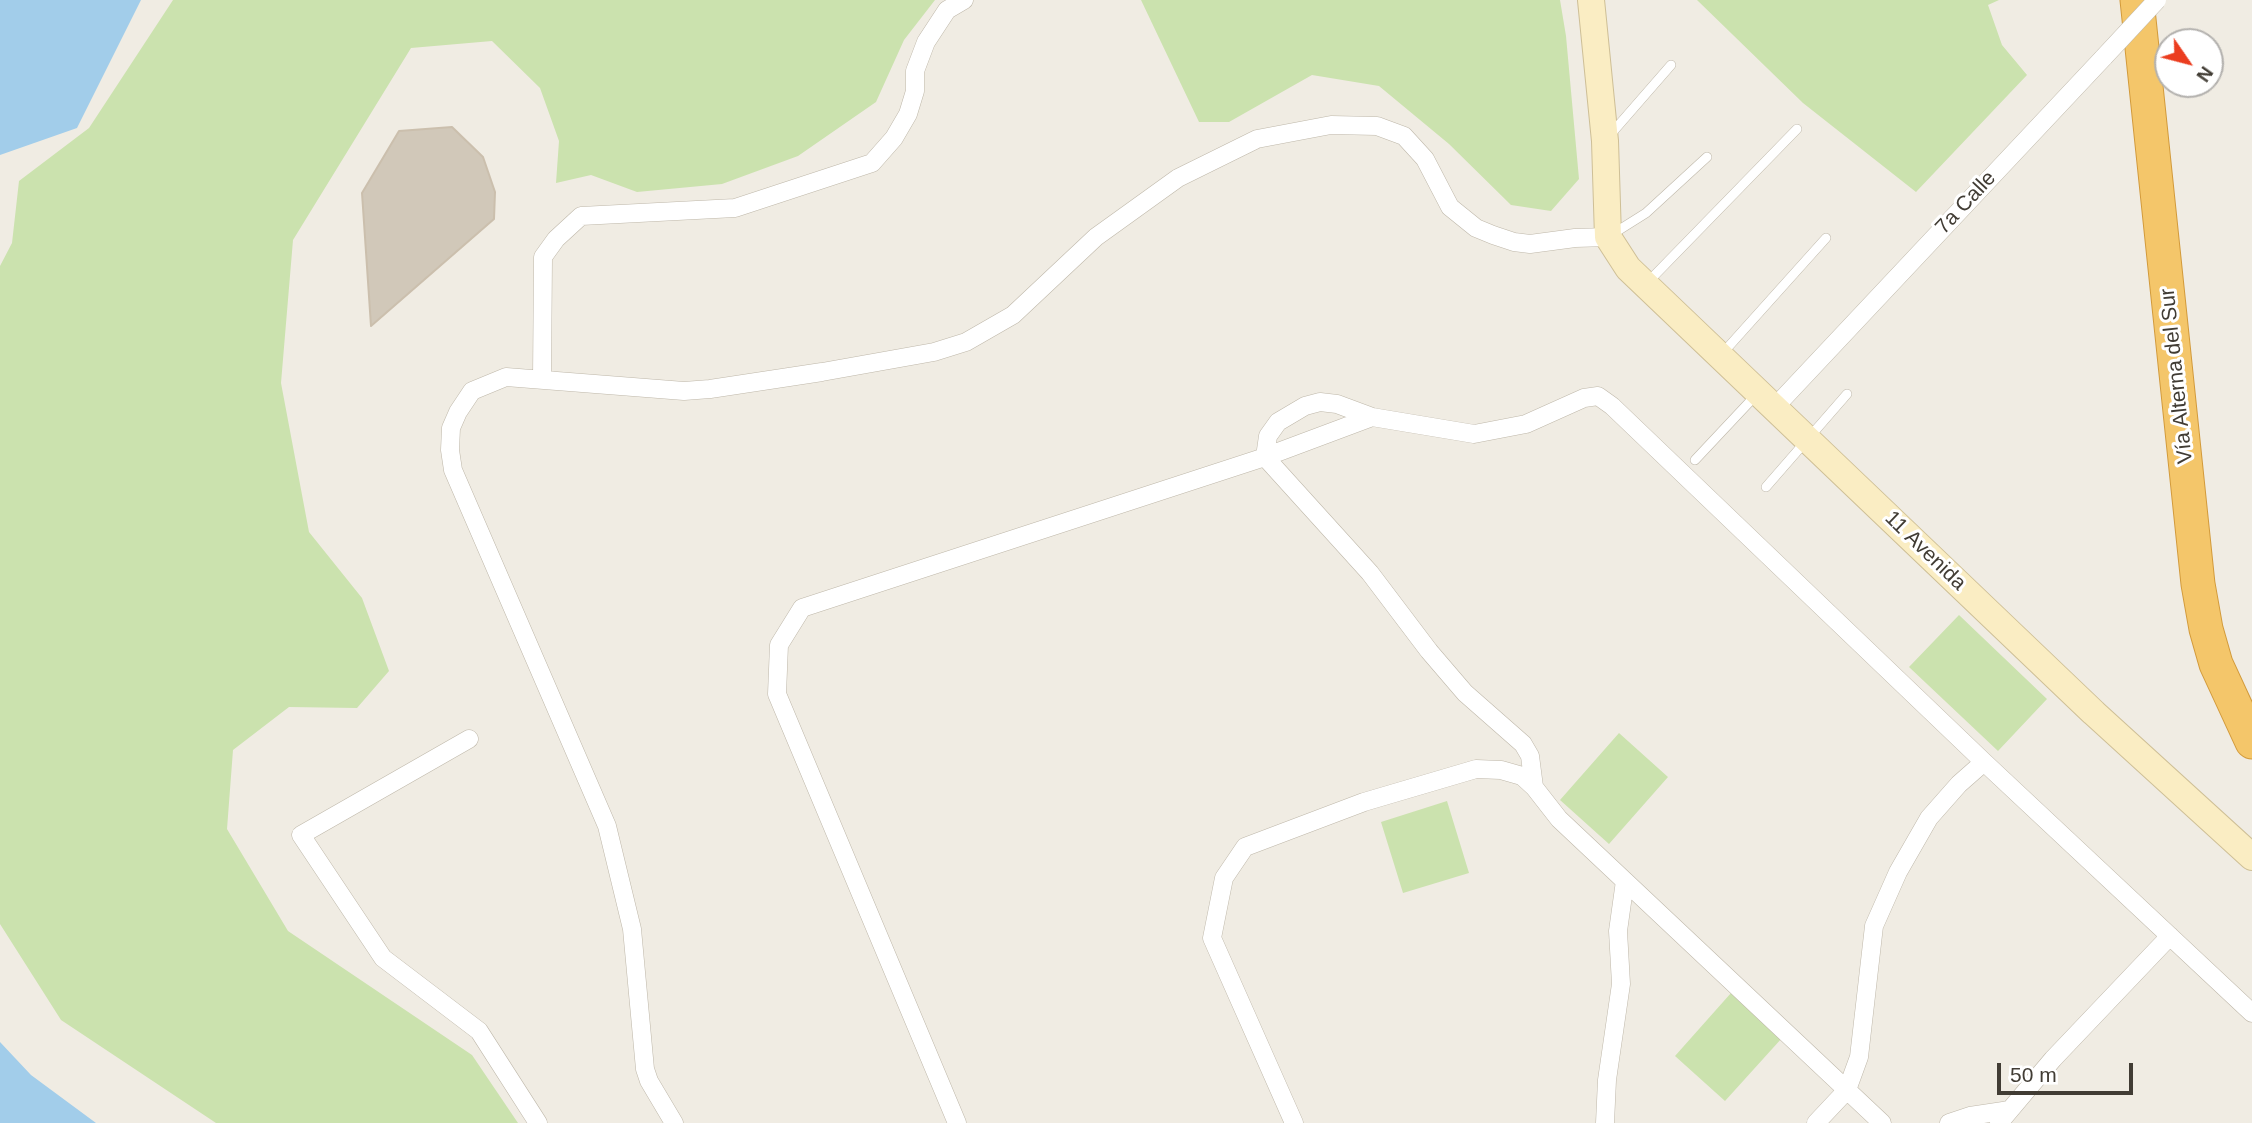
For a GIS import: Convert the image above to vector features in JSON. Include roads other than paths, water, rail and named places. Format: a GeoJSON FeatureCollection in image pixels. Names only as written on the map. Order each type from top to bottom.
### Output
{"type":"FeatureCollection","features":[{"type":"Feature","properties":{"kind":"highway","name":"Vía Alterna del Sur"},"geometry":{"type":"LineString","coordinates":[[2137,0],[2198,583],[2206,629],[2216,664],[2252,742]]}},
{"type":"Feature","properties":{"kind":"highway","name":"Vía Alterna del Sur"},"geometry":{"type":"LineString","coordinates":[[2157,0],[2222,597],[2232,637],[2252,694]]}},
{"type":"Feature","properties":{"kind":"street"},"geometry":{"type":"LineString","coordinates":[[542,379],[543,257],[556,239],[581,216],[735,208],[872,163],[894,138],[908,114],[915,91],[915,71],[926,42],[947,10],[964,0]]}},
{"type":"Feature","properties":{"kind":"street"},"geometry":{"type":"LineString","coordinates":[[674,1123],[649,1081],[642,1057],[632,929],[607,826],[453,470],[451,428],[472,391],[506,377],[697,390],[934,352],[966,342],[1013,315],[1096,237],[1178,178],[1257,139],[1332,125],[1377,126],[1404,136],[1425,159],[1450,207],[1476,228],[1493,235],[1530,244],[1608,237],[1605,141],[1591,0]]}},
{"type":"Feature","properties":{"kind":"street","name":"7a Calle"},"geometry":{"type":"LineString","coordinates":[[1767,399],[2157,0]]}},
{"type":"Feature","properties":{"kind":"street","name":"11 Avenida"},"geometry":{"type":"LineString","coordinates":[[1608,237],[1628,268],[1644,286],[1767,399],[2094,713],[2252,857]]}},
{"type":"Feature","properties":{"kind":"street"},"geometry":{"type":"LineString","coordinates":[[1265,457],[1268,436],[1278,422],[1305,406],[1320,402],[1337,404],[1372,417],[1474,434],[1526,424],[1584,398],[1598,396],[1646,437],[1984,762],[2252,1013]]}},
{"type":"Feature","properties":{"kind":"street"},"geometry":{"type":"LineString","coordinates":[[957,1123],[777,694],[779,645],[802,608],[1265,457],[1372,417]]}},
{"type":"Feature","properties":{"kind":"street"},"geometry":{"type":"LineString","coordinates":[[1265,457],[1370,573],[1429,651],[1465,693],[1523,744],[1530,756],[1534,787]]}},
{"type":"Feature","properties":{"kind":"street"},"geometry":{"type":"LineString","coordinates":[[469,739],[302,835],[383,958],[479,1031],[538,1123]]}},
{"type":"Feature","properties":{"kind":"street"},"geometry":{"type":"LineString","coordinates":[[1816,1123],[1847,1090],[1859,1057],[1874,926],[1898,872],[1929,818],[1959,784],[1984,762]]}},
{"type":"Feature","properties":{"kind":"street"},"geometry":{"type":"LineString","coordinates":[[1294,1123],[1212,938],[1224,878],[1245,847],[1364,802],[1476,769],[1501,770],[1522,776],[1559,819],[1882,1123]]}},
{"type":"Feature","properties":{"kind":"street"},"geometry":{"type":"LineString","coordinates":[[1605,1123],[1607,1080],[1621,984],[1618,931],[1625,881]]}},
{"type":"Feature","properties":{"kind":"street"},"geometry":{"type":"LineString","coordinates":[[1949,1123],[1970,1116],[2005,1116],[2053,1059],[2170,936]]}},
{"type":"Feature","properties":{"kind":"lane"},"geometry":{"type":"LineString","coordinates":[[1605,141],[1671,65]]}},
{"type":"Feature","properties":{"kind":"lane"},"geometry":{"type":"LineString","coordinates":[[1644,286],[1797,129]]}},
{"type":"Feature","properties":{"kind":"lane"},"geometry":{"type":"LineString","coordinates":[[1608,237],[1646,213],[1707,157]]}},
{"type":"Feature","properties":{"kind":"lane"},"geometry":{"type":"LineString","coordinates":[[1720,356],[1826,238]]}},
{"type":"Feature","properties":{"kind":"lane"},"geometry":{"type":"LineString","coordinates":[[1766,487],[1847,394]]}},
{"type":"Feature","properties":{"kind":"lane"},"geometry":{"type":"LineString","coordinates":[[1695,460],[1767,399]]}},
{"type":"Feature","properties":{"kind":"water"},"geometry":{"type":"Polygon","coordinates":[[[0,0],[141,0],[77,128],[0,155],[0,0]]]}},
{"type":"Feature","properties":{"kind":"water"},"geometry":{"type":"Polygon","coordinates":[[[0,1042],[31,1075],[96,1123],[0,1123],[0,1042]]]}}]}
